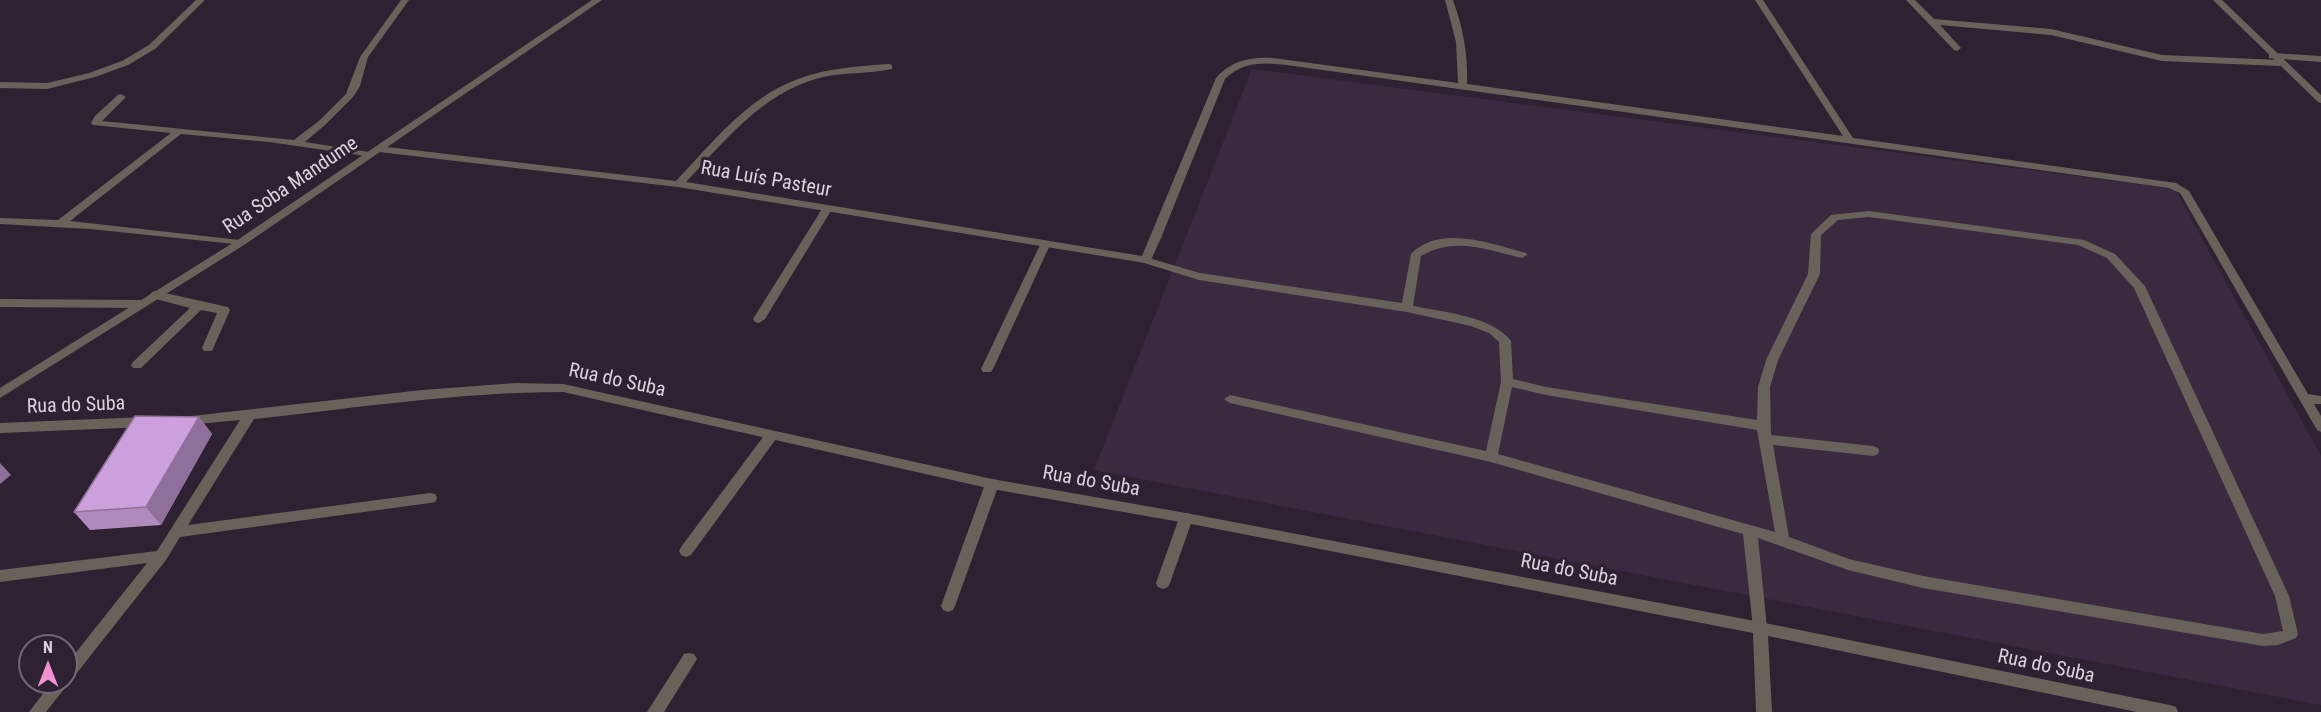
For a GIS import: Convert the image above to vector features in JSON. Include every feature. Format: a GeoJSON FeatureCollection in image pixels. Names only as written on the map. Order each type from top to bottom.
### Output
{"type":"FeatureCollection","features":[{"type":"Feature","properties":{"kind":"street"},"geometry":{"type":"LineString","coordinates":[[0,85],[47,86],[92,75],[125,63],[152,47],[201,0]]}},
{"type":"Feature","properties":{"kind":"street"},"geometry":{"type":"LineString","coordinates":[[297,142],[323,122],[350,95],[364,57],[405,0]]}},
{"type":"Feature","properties":{"kind":"street","name":"Rua Soba Mandume"},"geometry":{"type":"LineString","coordinates":[[0,394],[240,243],[598,0]]}},
{"type":"Feature","properties":{"kind":"street"},"geometry":{"type":"LineString","coordinates":[[1449,0],[1462,39],[1464,63],[1462,86]]}},
{"type":"Feature","properties":{"kind":"street"},"geometry":{"type":"LineString","coordinates":[[1760,0],[1850,140]]}},
{"type":"Feature","properties":{"kind":"street"},"geometry":{"type":"LineString","coordinates":[[1910,0],[1956,48]]}},
{"type":"Feature","properties":{"kind":"street"},"geometry":{"type":"LineString","coordinates":[[2217,0],[2272,56],[2321,100]]}},
{"type":"Feature","properties":{"kind":"street"},"geometry":{"type":"LineString","coordinates":[[1933,22],[2050,32],[2162,58],[2280,63]]}},
{"type":"Feature","properties":{"kind":"street"},"geometry":{"type":"LineString","coordinates":[[2272,56],[2321,59]]}},
{"type":"Feature","properties":{"kind":"street"},"geometry":{"type":"LineString","coordinates":[[1145,260],[1221,78],[1230,67],[1246,61],[1294,63],[1850,140],[2180,188],[2184,191],[2321,427]]}},
{"type":"Feature","properties":{"kind":"street"},"geometry":{"type":"LineString","coordinates":[[678,184],[770,96],[792,84],[845,69],[889,67]]}},
{"type":"Feature","properties":{"kind":"street","name":"Rua Luís Pasteur"},"geometry":{"type":"LineString","coordinates":[[121,97],[96,123],[297,142],[678,184],[1145,260],[1199,276],[1407,308],[1474,323],[1493,330],[1505,341],[1507,382],[1491,457]]}},
{"type":"Feature","properties":{"kind":"street"},"geometry":{"type":"LineString","coordinates":[[61,223],[179,131]]}},
{"type":"Feature","properties":{"kind":"street"},"geometry":{"type":"LineString","coordinates":[[759,319],[827,209]]}},
{"type":"Feature","properties":{"kind":"street"},"geometry":{"type":"LineString","coordinates":[[1230,399],[1491,457],[1783,540],[1848,564],[1923,582],[2263,640],[2278,639],[2291,634],[2282,596],[2139,286],[2111,256],[2080,242],[1869,214],[1835,217],[1816,234],[1814,274],[1773,360],[1764,387],[1764,432],[1783,540]]}},
{"type":"Feature","properties":{"kind":"street"},"geometry":{"type":"LineString","coordinates":[[0,222],[61,223],[159,232],[240,243]]}},
{"type":"Feature","properties":{"kind":"street"},"geometry":{"type":"LineString","coordinates":[[1407,308],[1416,254],[1433,244],[1463,241],[1522,255]]}},
{"type":"Feature","properties":{"kind":"street"},"geometry":{"type":"LineString","coordinates":[[987,369],[1045,244]]}},
{"type":"Feature","properties":{"kind":"street"},"geometry":{"type":"LineString","coordinates":[[156,295],[224,310],[208,348]]}},
{"type":"Feature","properties":{"kind":"street"},"geometry":{"type":"LineString","coordinates":[[0,303],[142,304]]}},
{"type":"Feature","properties":{"kind":"street"},"geometry":{"type":"LineString","coordinates":[[137,365],[199,306]]}},
{"type":"Feature","properties":{"kind":"street"},"geometry":{"type":"LineString","coordinates":[[1507,382],[1873,451]]}},
{"type":"Feature","properties":{"kind":"street","name":"Rua do Suba"},"geometry":{"type":"LineString","coordinates":[[0,428],[249,416],[449,392],[524,386],[563,388],[992,484],[1186,518],[1760,628],[2170,712]]}},
{"type":"Feature","properties":{"kind":"street"},"geometry":{"type":"LineString","coordinates":[[2304,398],[2321,400]]}},
{"type":"Feature","properties":{"kind":"street"},"geometry":{"type":"LineString","coordinates":[[78,661],[161,556],[249,416]]}},
{"type":"Feature","properties":{"kind":"street"},"geometry":{"type":"LineString","coordinates":[[686,551],[771,436]]}},
{"type":"Feature","properties":{"kind":"street"},"geometry":{"type":"LineString","coordinates":[[948,606],[992,484]]}},
{"type":"Feature","properties":{"kind":"street"},"geometry":{"type":"LineString","coordinates":[[177,532],[430,498]]}},
{"type":"Feature","properties":{"kind":"street"},"geometry":{"type":"LineString","coordinates":[[1163,583],[1186,518]]}},
{"type":"Feature","properties":{"kind":"street"},"geometry":{"type":"LineString","coordinates":[[1750,531],[1760,628],[1764,712]]}},
{"type":"Feature","properties":{"kind":"street"},"geometry":{"type":"LineString","coordinates":[[0,576],[161,556]]}},
{"type":"Feature","properties":{"kind":"street"},"geometry":{"type":"LineString","coordinates":[[655,712],[689,659]]}},
{"type":"Feature","properties":{"kind":"street"},"geometry":{"type":"LineString","coordinates":[[37,712],[51,694]]}},
{"type":"Feature","properties":{"kind":"shaded area"},"geometry":{"type":"Polygon","coordinates":[[[1252,69],[2175,189],[2321,456],[2321,705],[1094,470],[1252,69]]]}},
{"type":"Feature","properties":{"kind":"building"},"geometry":{"type":"Polygon","coordinates":[[[135,416],[199,417],[146,507],[74,512],[135,416]]]}}]}
